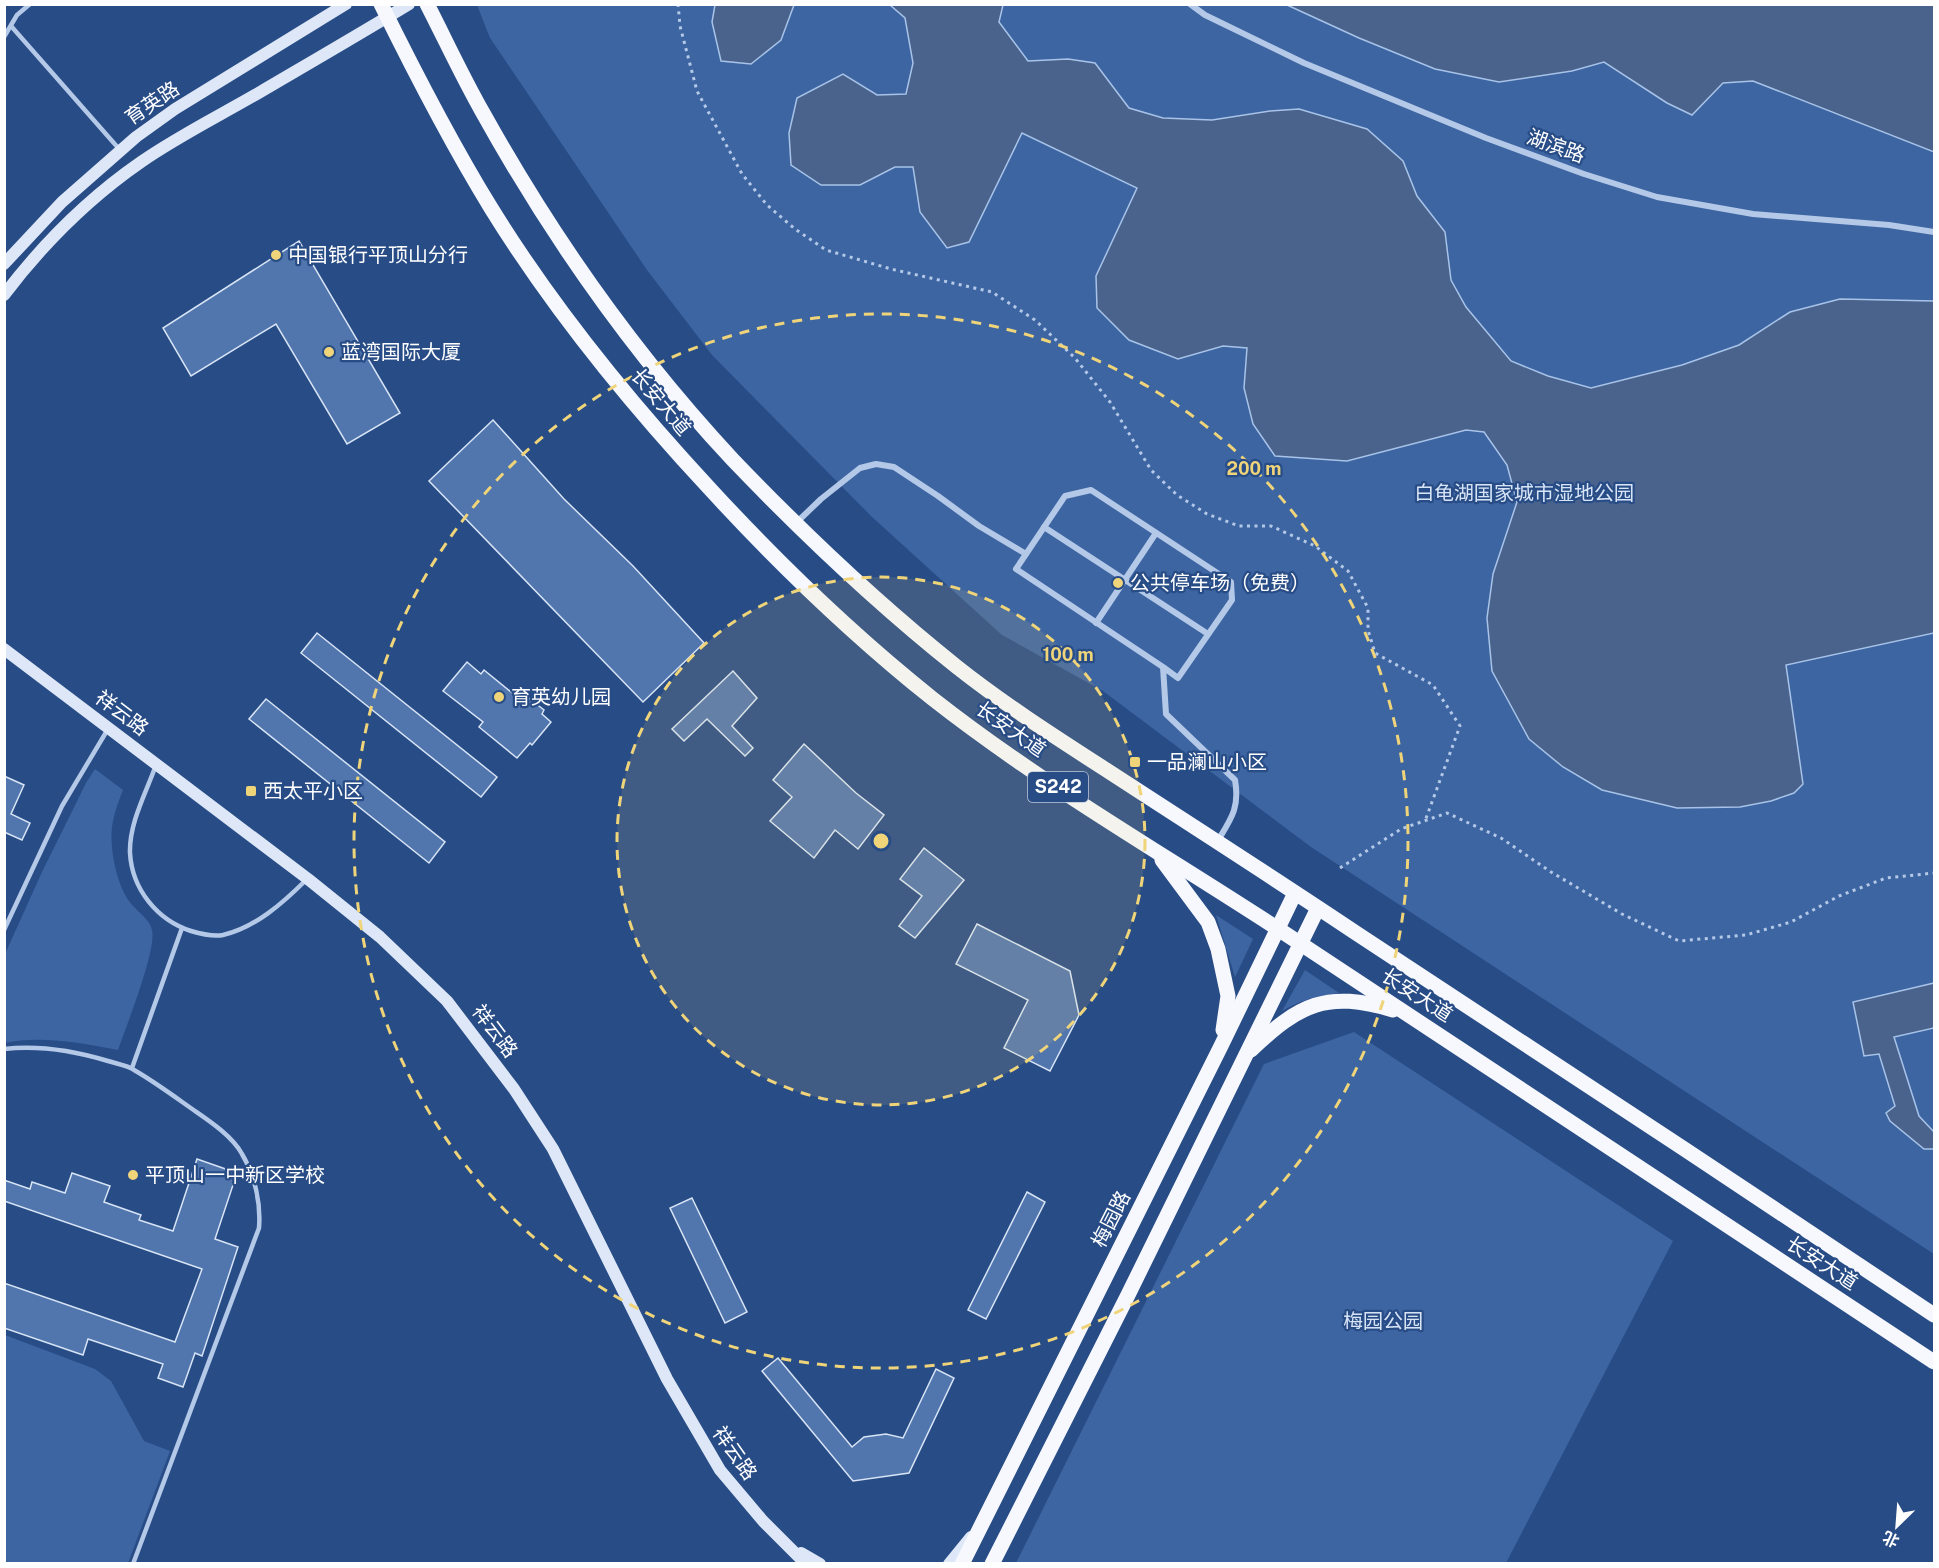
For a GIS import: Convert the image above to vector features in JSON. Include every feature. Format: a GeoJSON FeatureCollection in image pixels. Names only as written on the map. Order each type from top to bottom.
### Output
{"type":"FeatureCollection","features":[{"type":"Feature","properties":{"kind":"main road","name":"育英路"},"geometry":{"type":"LineString","coordinates":[[4,264],[62,202],[120,150],[175,109],[346,4]]}},
{"type":"Feature","properties":{"kind":"main road"},"geometry":{"type":"LineString","coordinates":[[4,296],[34,259],[68,224],[94,198],[125,174],[384,11],[409,4]]}},
{"type":"Feature","properties":{"kind":"main road","name":"长安大道"},"geometry":{"type":"LineString","coordinates":[[427,4],[481,110],[564,247],[613,315],[680,399],[732,458],[860,583],[957,667],[1017,712],[1935,1315]]}},
{"type":"Feature","properties":{"kind":"main road","name":"长安大道"},"geometry":{"type":"LineString","coordinates":[[384,11],[458,152],[491,208],[593,354],[684,462],[797,579],[870,646],[935,700],[1010,755],[1300,943],[1935,1362]]}},
{"type":"Feature","properties":{"kind":"main road","name":"祥云路"},"geometry":{"type":"LineString","coordinates":[[4,649],[308,879],[380,937],[433,986],[465,1023],[514,1089],[553,1149],[667,1379],[720,1470],[789,1548],[806,1563]]}},
{"type":"Feature","properties":{"kind":"main road"},"geometry":{"type":"LineString","coordinates":[[1157,852],[1208,922],[1218,949],[1228,996],[1221,1046]]}},
{"type":"Feature","properties":{"kind":"main road","name":"梅园路"},"geometry":{"type":"LineString","coordinates":[[962,1563],[1221,1046],[1295,893]]}},
{"type":"Feature","properties":{"kind":"main road"},"geometry":{"type":"LineString","coordinates":[[994,1563],[1318,908]]}},
{"type":"Feature","properties":{"kind":"main road"},"geometry":{"type":"LineString","coordinates":[[1245,1056],[1285,1021],[1301,1010],[1320,1003],[1351,1000],[1408,1015]]}},
{"type":"Feature","properties":{"kind":"main road"},"geometry":{"type":"LineString","coordinates":[[949,1563],[982,1524]]}},
{"type":"Feature","properties":{"kind":"main road"},"geometry":{"type":"LineString","coordinates":[[789,1548],[797,1563]]}},
{"type":"Feature","properties":{"kind":"main road"},"geometry":{"type":"LineString","coordinates":[[789,1548],[820,1563]]}},
{"type":"Feature","properties":{"kind":"street","name":"湖滨路"},"geometry":{"type":"LineString","coordinates":[[1190,4],[1205,15],[1304,63],[1486,138],[1584,174],[1647,193],[1753,214],[1889,225],[1935,232]]}},
{"type":"Feature","properties":{"kind":"street"},"geometry":{"type":"LineString","coordinates":[[796,523],[821,499],[860,468],[876,464],[894,467],[979,526],[1026,554]]}},
{"type":"Feature","properties":{"kind":"street"},"geometry":{"type":"LineString","coordinates":[[1091,490],[1231,582],[1232,600],[1178,678],[1016,569],[1026,554],[1065,496],[1091,490]]}},
{"type":"Feature","properties":{"kind":"street"},"geometry":{"type":"LineString","coordinates":[[1044,527],[1208,634]]}},
{"type":"Feature","properties":{"kind":"street"},"geometry":{"type":"LineString","coordinates":[[1096,623],[1156,533]]}},
{"type":"Feature","properties":{"kind":"street"},"geometry":{"type":"LineString","coordinates":[[1163,668],[1166,714],[1235,780],[1237,791],[1235,813],[1217,843]]}},
{"type":"Feature","properties":{"kind":"lane"},"geometry":{"type":"LineString","coordinates":[[4,37],[17,15],[30,4]]}},
{"type":"Feature","properties":{"kind":"lane"},"geometry":{"type":"LineString","coordinates":[[11,26],[120,150]]}},
{"type":"Feature","properties":{"kind":"lane"},"geometry":{"type":"LineString","coordinates":[[4,930],[62,806],[109,727]]}},
{"type":"Feature","properties":{"kind":"lane"},"geometry":{"type":"LineString","coordinates":[[157,763],[132,832],[130,852],[136,881],[151,906],[162,915],[182,928],[203,934],[221,935],[242,928],[288,897],[308,879]]}},
{"type":"Feature","properties":{"kind":"lane"},"geometry":{"type":"LineString","coordinates":[[132,1068],[182,928]]}},
{"type":"Feature","properties":{"kind":"lane"},"geometry":{"type":"LineString","coordinates":[[4,1049],[19,1047],[55,1049],[92,1056],[132,1068],[203,1116],[228,1137],[242,1152],[256,1186],[260,1214],[259,1228],[133,1563]]}},
{"type":"Feature","properties":{"kind":"path"},"geometry":{"type":"LineString","coordinates":[[678,4],[680,26],[697,91],[742,174],[767,205],[795,229],[826,250],[891,269],[992,292],[1035,320],[1075,358],[1110,402],[1151,470],[1177,495],[1207,514],[1239,526],[1271,526],[1315,546],[1347,571],[1368,608],[1368,630],[1375,653],[1433,685],[1460,726],[1425,821]]}},
{"type":"Feature","properties":{"kind":"path"},"geometry":{"type":"LineString","coordinates":[[1340,868],[1401,829],[1447,813],[1501,838],[1551,872],[1622,914],[1680,941],[1746,935],[1791,922],[1839,896],[1886,878],[1935,873]]}},
{"type":"Feature","properties":{"kind":"green space","name":"白龟湖国家城市湿地公园"},"geometry":{"type":"Polygon","coordinates":[[[477,5],[1287,5],[1435,69],[1499,82],[1572,71],[1604,62],[1667,103],[1692,115],[1723,83],[1753,81],[1934,152],[1934,1254],[1311,847],[1103,691],[1002,635],[872,517],[712,355],[647,270],[490,38],[477,5]]]}},
{"type":"Feature","properties":{"kind":"green space"},"geometry":{"type":"Polygon","coordinates":[[[95,769],[123,790],[112,830],[114,862],[124,893],[152,930],[150,954],[140,988],[118,1050],[47,1040],[5,1043],[5,954],[42,872],[95,769]]]}},
{"type":"Feature","properties":{"kind":"green space"},"geometry":{"type":"Polygon","coordinates":[[[1216,915],[1253,939],[1235,977],[1216,915]]]}},
{"type":"Feature","properties":{"kind":"green space"},"geometry":{"type":"Polygon","coordinates":[[[1305,970],[1339,993],[1309,999],[1282,1011],[1305,970]]]}},
{"type":"Feature","properties":{"kind":"green space","name":"梅园公园"},"geometry":{"type":"Polygon","coordinates":[[[1354,1032],[1673,1241],[1506,1563],[1016,1563],[1264,1064],[1354,1032]]]}},
{"type":"Feature","properties":{"kind":"green space"},"geometry":{"type":"Polygon","coordinates":[[[5,1335],[95,1369],[111,1381],[144,1441],[170,1451],[128,1563],[5,1563],[5,1335]]]}},
{"type":"Feature","properties":{"kind":"shaded area"},"geometry":{"type":"Polygon","coordinates":[[[715,4],[794,5],[781,40],[751,64],[721,61],[712,22],[715,4]]]}},
{"type":"Feature","properties":{"kind":"shaded area"},"geometry":{"type":"Polygon","coordinates":[[[890,5],[1003,5],[999,22],[1028,61],[1068,59],[1095,63],[1129,108],[1163,118],[1212,120],[1299,109],[1367,129],[1403,161],[1417,196],[1445,232],[1451,280],[1466,307],[1511,361],[1548,376],[1591,388],[1682,365],[1739,345],[1790,312],[1840,299],[1934,301],[1934,633],[1786,665],[1803,784],[1794,793],[1771,801],[1740,807],[1677,808],[1602,790],[1563,767],[1529,739],[1492,671],[1487,618],[1493,574],[1517,502],[1507,465],[1484,432],[1466,430],[1347,461],[1275,456],[1253,424],[1244,388],[1247,348],[1223,346],[1178,359],[1129,340],[1097,308],[1096,276],[1137,188],[1022,133],[969,242],[947,248],[920,212],[913,167],[895,167],[860,185],[821,185],[791,165],[789,133],[797,98],[843,74],[877,95],[906,94],[913,63],[905,18],[890,5]]]}},
{"type":"Feature","properties":{"kind":"shaded area"},"geometry":{"type":"Polygon","coordinates":[[[1287,5],[1934,5],[1934,152],[1753,81],[1723,83],[1692,115],[1667,103],[1604,62],[1572,71],[1499,82],[1435,69],[1287,5]]]}},
{"type":"Feature","properties":{"kind":"shaded area"},"geometry":{"type":"Polygon","coordinates":[[[1934,983],[1934,1028],[1894,1037],[1919,1116],[1934,1132],[1934,1149],[1924,1149],[1890,1121],[1886,1113],[1895,1106],[1879,1054],[1864,1056],[1853,1002],[1934,983]]]}},
{"type":"Feature","properties":{"kind":"building","name":"蓝湾国际大厦"},"geometry":{"type":"Polygon","coordinates":[[[299,241],[400,413],[347,444],[276,324],[191,376],[163,328],[299,241]]]}},
{"type":"Feature","properties":{"kind":"building"},"geometry":{"type":"Polygon","coordinates":[[[493,420],[564,499],[633,566],[704,643],[643,702],[429,481],[493,420]]]}},
{"type":"Feature","properties":{"kind":"building"},"geometry":{"type":"Polygon","coordinates":[[[317,633],[497,777],[481,797],[301,653],[317,633]]]}},
{"type":"Feature","properties":{"kind":"building"},"geometry":{"type":"Polygon","coordinates":[[[467,662],[481,674],[484,670],[522,701],[526,696],[544,710],[542,714],[551,722],[532,745],[530,743],[517,758],[479,727],[483,722],[443,691],[467,662]]]}},
{"type":"Feature","properties":{"kind":"building"},"geometry":{"type":"Polygon","coordinates":[[[733,671],[757,698],[732,726],[753,748],[745,756],[707,719],[684,741],[672,729],[733,671]]]}},
{"type":"Feature","properties":{"kind":"building"},"geometry":{"type":"Polygon","coordinates":[[[266,699],[445,842],[429,863],[249,719],[266,699]]]}},
{"type":"Feature","properties":{"kind":"building"},"geometry":{"type":"Polygon","coordinates":[[[804,744],[856,793],[884,815],[858,849],[835,830],[814,858],[770,821],[792,797],[773,780],[804,744]]]}},
{"type":"Feature","properties":{"kind":"building"},"geometry":{"type":"Polygon","coordinates":[[[4,776],[24,785],[11,814],[30,823],[22,840],[4,832],[4,776]]]}},
{"type":"Feature","properties":{"kind":"building"},"geometry":{"type":"Polygon","coordinates":[[[924,848],[964,880],[915,938],[899,926],[922,896],[900,879],[924,848]]]}},
{"type":"Feature","properties":{"kind":"building"},"geometry":{"type":"Polygon","coordinates":[[[977,924],[1070,971],[1079,1015],[1050,1071],[1004,1048],[1028,1000],[956,964],[977,924]]]}},
{"type":"Feature","properties":{"kind":"building"},"geometry":{"type":"Polygon","coordinates":[[[197,1159],[237,1173],[215,1239],[238,1247],[202,1356],[195,1353],[183,1387],[158,1378],[163,1364],[88,1339],[83,1355],[4,1328],[4,1283],[175,1342],[202,1269],[4,1201],[4,1180],[30,1189],[32,1182],[65,1193],[72,1173],[110,1186],[104,1202],[141,1215],[139,1220],[173,1231],[197,1159]]]}},
{"type":"Feature","properties":{"kind":"building"},"geometry":{"type":"Polygon","coordinates":[[[1027,1192],[1045,1202],[986,1319],[968,1310],[1027,1192]]]}},
{"type":"Feature","properties":{"kind":"building"},"geometry":{"type":"Polygon","coordinates":[[[692,1198],[747,1312],[725,1323],[670,1208],[692,1198]]]}},
{"type":"Feature","properties":{"kind":"building"},"geometry":{"type":"Polygon","coordinates":[[[778,1358],[852,1447],[864,1437],[886,1434],[903,1438],[936,1369],[954,1378],[909,1473],[853,1481],[762,1371],[778,1358]]]}},
{"type":"Feature","properties":{"kind":"place","name":"中国银行平顶山分行"},"geometry":{"type":"Point","coordinates":[276,255]}},
{"type":"Feature","properties":{"kind":"place","name":"蓝湾国际大厦"},"geometry":{"type":"Point","coordinates":[329,352]}},
{"type":"Feature","properties":{"kind":"place","name":"公共停车场（免费）"},"geometry":{"type":"Point","coordinates":[1118,583]}},
{"type":"Feature","properties":{"kind":"place","name":"育英幼儿园"},"geometry":{"type":"Point","coordinates":[499,697]}},
{"type":"Feature","properties":{"kind":"place","name":"一品澜山小区"},"geometry":{"type":"Point","coordinates":[1135,762]}},
{"type":"Feature","properties":{"kind":"place","name":"西太平小区"},"geometry":{"type":"Point","coordinates":[251,791]}},
{"type":"Feature","properties":{"kind":"place","name":"平顶山一中新区学校"},"geometry":{"type":"Point","coordinates":[133,1175]}}]}
